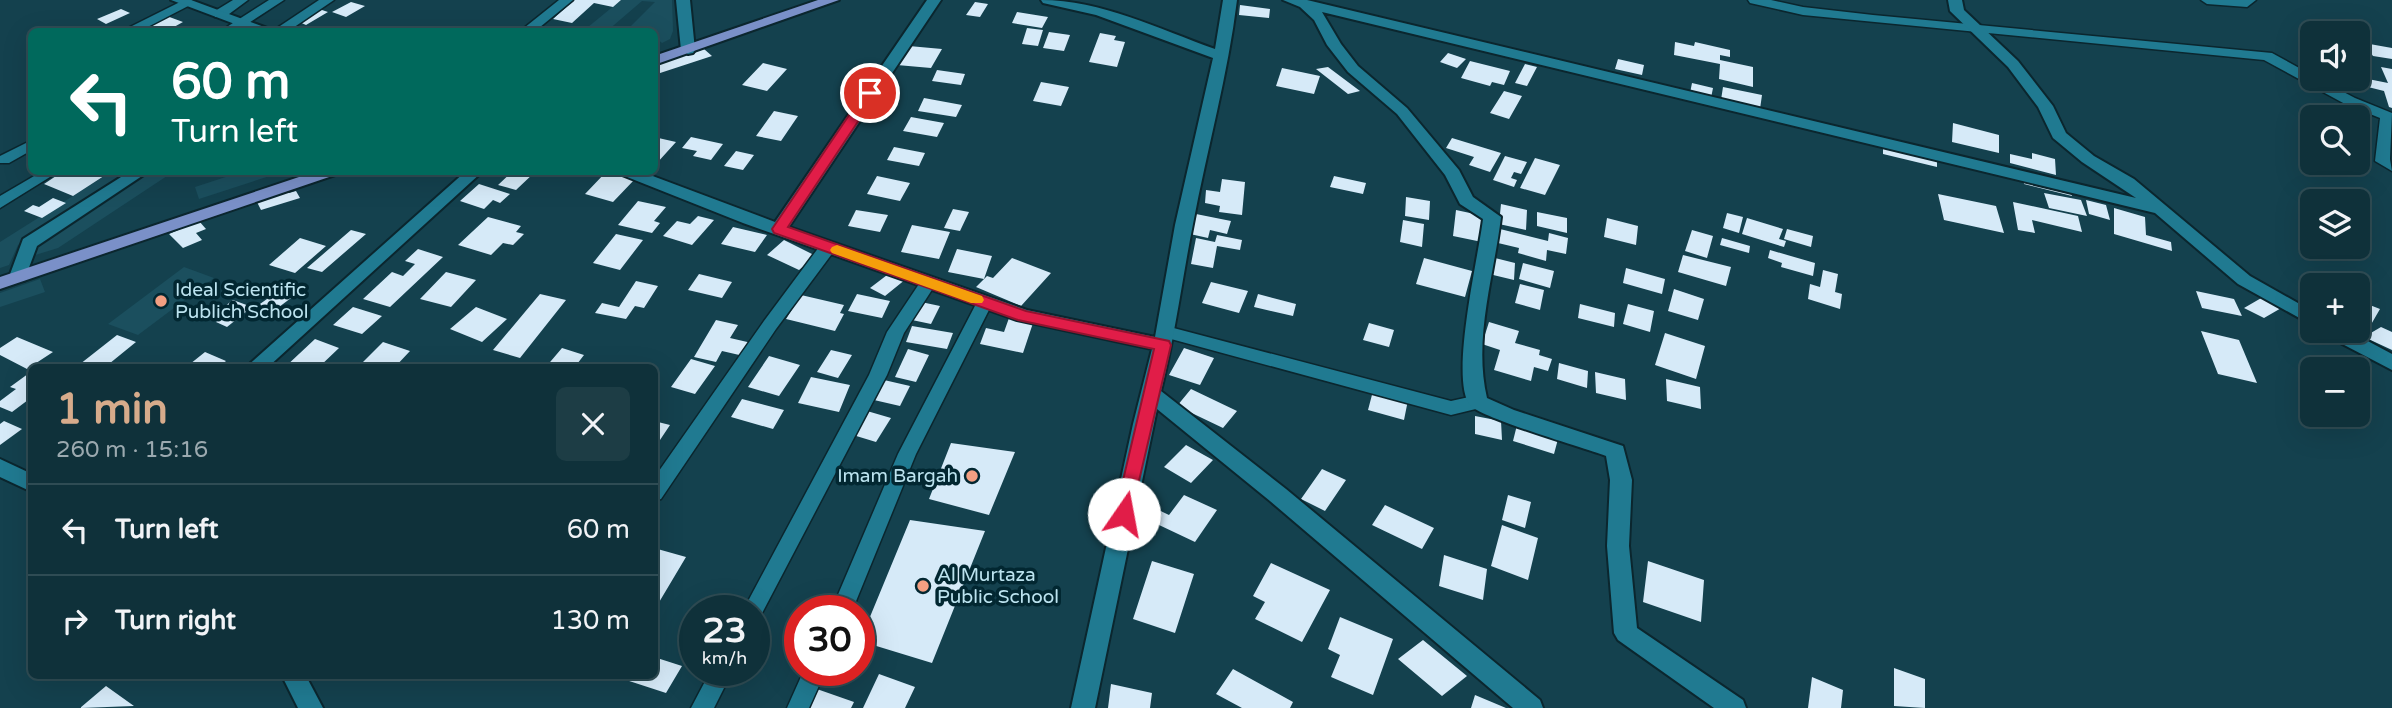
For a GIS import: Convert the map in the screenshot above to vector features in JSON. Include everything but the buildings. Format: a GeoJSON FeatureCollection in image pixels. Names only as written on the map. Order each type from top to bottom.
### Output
{"type":"FeatureCollection","features":[{"type":"Feature","properties":{"kind":"highway"},"geometry":{"type":"LineString","coordinates":[[658,60],[832,0]]}},
{"type":"Feature","properties":{"kind":"highway"},"geometry":{"type":"LineString","coordinates":[[0,283],[320,175]]}},
{"type":"Feature","properties":{"kind":"street"},"geometry":{"type":"LineString","coordinates":[[219,14],[242,0]]}},
{"type":"Feature","properties":{"kind":"street"},"geometry":{"type":"LineString","coordinates":[[232,28],[278,0]]}},
{"type":"Feature","properties":{"kind":"street"},"geometry":{"type":"LineString","coordinates":[[283,28],[328,0]]}},
{"type":"Feature","properties":{"kind":"street"},"geometry":{"type":"LineString","coordinates":[[530,28],[567,0]]}},
{"type":"Feature","properties":{"kind":"street"},"geometry":{"type":"LineString","coordinates":[[683,0],[688,50]]}},
{"type":"Feature","properties":{"kind":"street"},"geometry":{"type":"LineString","coordinates":[[779,229],[934,0]]}},
{"type":"Feature","properties":{"kind":"street"},"geometry":{"type":"LineString","coordinates":[[1048,0],[1100,12],[1221,56]]}},
{"type":"Feature","properties":{"kind":"street"},"geometry":{"type":"LineString","coordinates":[[1083,708],[1164,338],[1230,0]]}},
{"type":"Feature","properties":{"kind":"street"},"geometry":{"type":"LineString","coordinates":[[1754,0],[1804,11],[2267,56],[2350,101],[2387,116],[2382,161],[2392,167]]}},
{"type":"Feature","properties":{"kind":"street"},"geometry":{"type":"LineString","coordinates":[[1955,0],[1957,11],[2013,64],[2045,106],[2059,135],[2088,159],[2128,183],[2244,280],[2300,312]]}},
{"type":"Feature","properties":{"kind":"street"},"geometry":{"type":"LineString","coordinates":[[2207,0],[2247,3],[2250,0]]}},
{"type":"Feature","properties":{"kind":"street"},"geometry":{"type":"LineString","coordinates":[[133,28],[184,1],[259,28]]}},
{"type":"Feature","properties":{"kind":"street"},"geometry":{"type":"LineString","coordinates":[[1298,2],[1448,41],[1970,161],[2161,209]]}},
{"type":"Feature","properties":{"kind":"street"},"geometry":{"type":"LineString","coordinates":[[1298,2],[1320,18],[1334,45],[1353,69],[1402,111],[1430,143],[1453,174],[1466,200],[1492,217],[1480,279],[1472,376],[1478,402]]}},
{"type":"Feature","properties":{"kind":"street"},"geometry":{"type":"LineString","coordinates":[[4,160],[28,146]]}},
{"type":"Feature","properties":{"kind":"street"},"geometry":{"type":"LineString","coordinates":[[0,203],[46,175]]}},
{"type":"Feature","properties":{"kind":"street"},"geometry":{"type":"LineString","coordinates":[[18,277],[29,243],[135,175]]}},
{"type":"Feature","properties":{"kind":"street"},"geometry":{"type":"LineString","coordinates":[[258,364],[471,175]]}},
{"type":"Feature","properties":{"kind":"street"},"geometry":{"type":"LineString","coordinates":[[636,175],[1024,316],[1164,338],[1451,408],[1478,402],[1507,415],[1616,451],[1621,480],[1618,546],[1626,633],[1734,708]]}},
{"type":"Feature","properties":{"kind":"street"},"geometry":{"type":"LineString","coordinates":[[658,488],[770,325],[828,247]]}},
{"type":"Feature","properties":{"kind":"street"},"geometry":{"type":"LineString","coordinates":[[761,595],[878,375],[896,332],[929,282]]}},
{"type":"Feature","properties":{"kind":"street"},"geometry":{"type":"LineString","coordinates":[[848,595],[907,454],[985,302]]}},
{"type":"Feature","properties":{"kind":"street"},"geometry":{"type":"LineString","coordinates":[[2356,343],[2392,363]]}},
{"type":"Feature","properties":{"kind":"street"},"geometry":{"type":"LineString","coordinates":[[1151,394],[1278,495],[1531,708]]}},
{"type":"Feature","properties":{"kind":"street"},"geometry":{"type":"LineString","coordinates":[[0,467],[28,482]]}},
{"type":"Feature","properties":{"kind":"street"},"geometry":{"type":"LineString","coordinates":[[296,679],[311,708]]}},
{"type":"Feature","properties":{"kind":"street"},"geometry":{"type":"LineString","coordinates":[[702,708],[714,686]]}},
{"type":"Feature","properties":{"kind":"street"},"geometry":{"type":"LineString","coordinates":[[798,708],[808,686]]}},
{"type":"Feature","properties":{"kind":"shaded area"},"geometry":{"type":"Polygon","coordinates":[[[621,0],[672,0],[673,31],[670,39],[662,43],[658,40],[658,28],[629,28],[655,2],[642,1],[610,28],[587,28],[621,0]]]}},
{"type":"Feature","properties":{"kind":"shaded area"},"geometry":{"type":"Polygon","coordinates":[[[106,175],[127,175],[18,245],[9,265],[0,268],[0,242],[106,175]]]}},
{"type":"Feature","properties":{"kind":"shaded area"},"geometry":{"type":"Polygon","coordinates":[[[141,175],[168,175],[58,248],[32,256],[43,240],[141,175]]]}},
{"type":"Feature","properties":{"kind":"shaded area"},"geometry":{"type":"Polygon","coordinates":[[[232,175],[273,175],[199,199],[195,187],[232,175]]]}},
{"type":"Feature","properties":{"kind":"shaded area","name":"Ideal Scientific Publich School"},"geometry":{"type":"Polygon","coordinates":[[[184,267],[214,278],[138,335],[108,324],[184,267]]]}},
{"type":"Feature","properties":{"kind":"shaded area"},"geometry":{"type":"Polygon","coordinates":[[[40,279],[45,292],[0,307],[0,293],[40,279]]]}},
{"type":"Feature","properties":{"kind":"slow traffic"},"geometry":{"type":"LineString","coordinates":[[837,250],[977,300]]}},
{"type":"Feature","properties":{"kind":"place","name":"Ideal Scientific Publich School"},"geometry":{"type":"Point","coordinates":[161,301]}},
{"type":"Feature","properties":{"kind":"place","name":"Imam Bargah"},"geometry":{"type":"Point","coordinates":[972,476]}},
{"type":"Feature","properties":{"kind":"place","name":"Al Murtaza Public School"},"geometry":{"type":"Point","coordinates":[923,586]}},
{"type":"Feature","properties":{"kind":"route"},"geometry":{"type":"LineString","coordinates":[[870,93],[779,229],[1024,316],[1163,345],[1124,514]]}}]}
